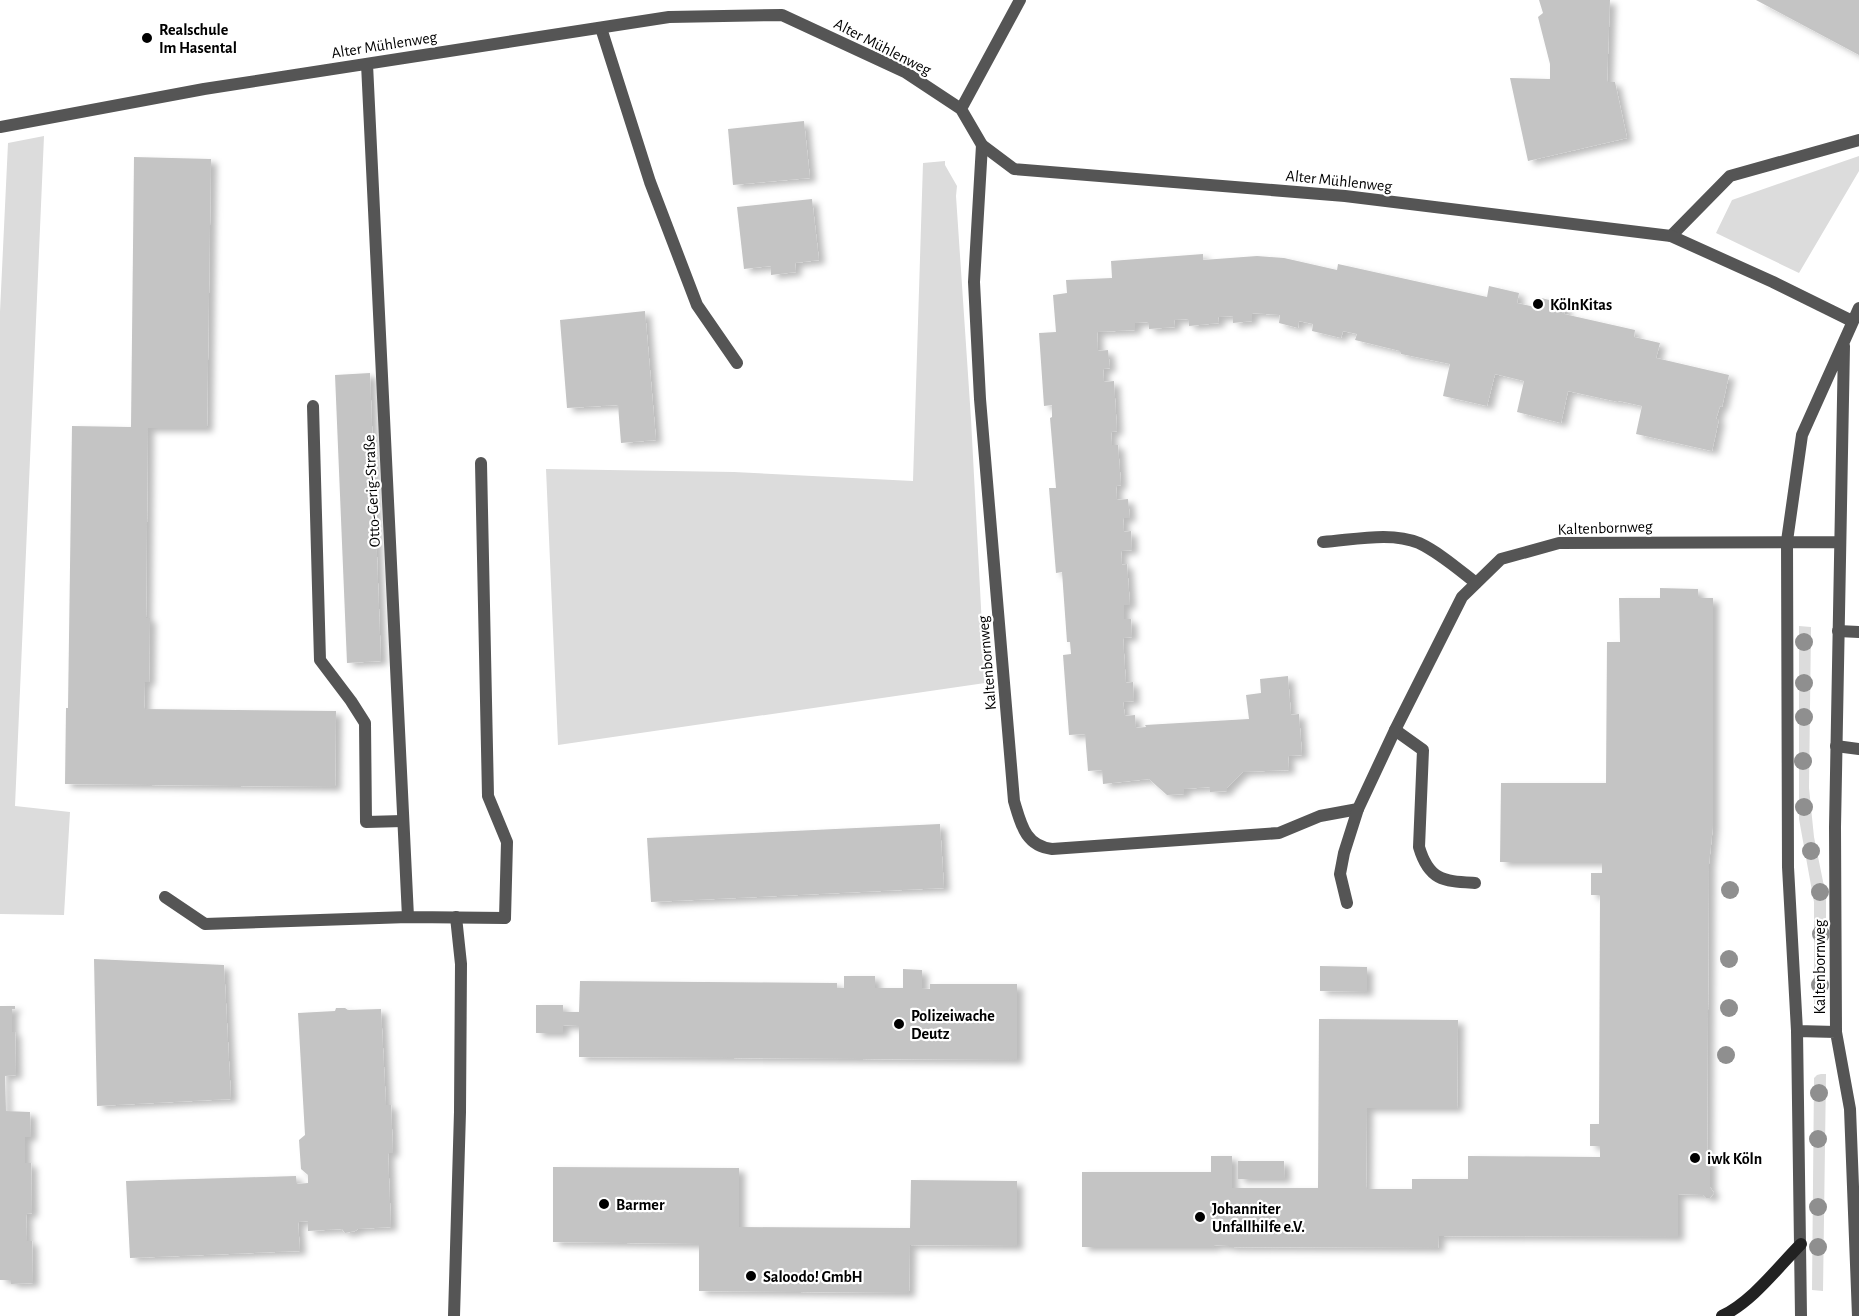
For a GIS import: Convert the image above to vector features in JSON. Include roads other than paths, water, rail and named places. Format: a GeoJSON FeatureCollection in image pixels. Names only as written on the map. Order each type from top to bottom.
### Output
{"type":"FeatureCollection","features":[{"type":"Feature","properties":{"kind":"main road"},"geometry":{"type":"LineString","coordinates":[[1722,1316],[1754,1293],[1801,1244]]}},
{"type":"Feature","properties":{"kind":"street"},"geometry":{"type":"LineString","coordinates":[[961,109],[1016,2]]}},
{"type":"Feature","properties":{"kind":"street","name":"Alter Mühlenweg"},"geometry":{"type":"LineString","coordinates":[[0,127],[204,89],[669,17],[782,15],[905,72],[961,109],[981,145],[1014,169],[1345,196],[1671,236],[1855,322]]}},
{"type":"Feature","properties":{"kind":"street"},"geometry":{"type":"LineString","coordinates":[[601,27],[650,182],[697,305],[736,363]]}},
{"type":"Feature","properties":{"kind":"street","name":"Otto-Gerig-Straße"},"geometry":{"type":"LineString","coordinates":[[367,64],[408,917]]}},
{"type":"Feature","properties":{"kind":"street"},"geometry":{"type":"LineString","coordinates":[[1671,236],[1730,176],[1859,140]]}},
{"type":"Feature","properties":{"kind":"street","name":"Kaltenbornweg"},"geometry":{"type":"LineString","coordinates":[[981,145],[974,282],[980,387],[1014,801],[1021,825],[1031,841],[1040,848],[1052,849],[1279,833],[1320,816],[1358,809]]}},
{"type":"Feature","properties":{"kind":"street","name":"Kaltenbornweg"},"geometry":{"type":"LineString","coordinates":[[1801,1316],[1797,1031],[1788,867],[1787,541],[1802,435],[1844,338],[1855,322],[1859,308]]}},
{"type":"Feature","properties":{"kind":"street","name":"Kaltenbornweg"},"geometry":{"type":"LineString","coordinates":[[1844,338],[1836,746],[1836,1032],[1850,1109],[1858,1316]]}},
{"type":"Feature","properties":{"kind":"street"},"geometry":{"type":"LineString","coordinates":[[313,406],[320,660],[365,723],[366,822],[404,821]]}},
{"type":"Feature","properties":{"kind":"street"},"geometry":{"type":"LineString","coordinates":[[165,897],[205,924],[408,917],[505,918],[507,842],[488,796],[480,463]]}},
{"type":"Feature","properties":{"kind":"street"},"geometry":{"type":"LineString","coordinates":[[1323,542],[1394,537],[1417,542],[1437,553],[1476,583]]}},
{"type":"Feature","properties":{"kind":"street","name":"Kaltenbornweg"},"geometry":{"type":"LineString","coordinates":[[1347,903],[1340,874],[1358,809],[1462,597],[1501,559],[1559,543],[1840,542]]}},
{"type":"Feature","properties":{"kind":"street"},"geometry":{"type":"LineString","coordinates":[[1838,631],[1859,632]]}},
{"type":"Feature","properties":{"kind":"street"},"geometry":{"type":"LineString","coordinates":[[1395,730],[1423,750],[1419,847],[1424,863],[1435,876],[1446,881],[1475,883]]}},
{"type":"Feature","properties":{"kind":"street"},"geometry":{"type":"LineString","coordinates":[[1836,746],[1859,749]]}},
{"type":"Feature","properties":{"kind":"street"},"geometry":{"type":"LineString","coordinates":[[454,1316],[460,1113],[461,964],[456,917]]}},
{"type":"Feature","properties":{"kind":"street","name":"Kaltenbornweg"},"geometry":{"type":"LineString","coordinates":[[1797,1031],[1836,1032]]}},
{"type":"Feature","properties":{"kind":"place","name":"Realschule Im Hasental"},"geometry":{"type":"Point","coordinates":[147,38]}},
{"type":"Feature","properties":{"kind":"place","name":"KölnKitas"},"geometry":{"type":"Point","coordinates":[1538,304]}},
{"type":"Feature","properties":{"kind":"place","name":"Polizeiwache Deutz"},"geometry":{"type":"Point","coordinates":[899,1024]}},
{"type":"Feature","properties":{"kind":"place","name":"iwk Köln"},"geometry":{"type":"Point","coordinates":[1695,1158]}},
{"type":"Feature","properties":{"kind":"place","name":"Barmer"},"geometry":{"type":"Point","coordinates":[604,1204]}},
{"type":"Feature","properties":{"kind":"place","name":"Johanniter Unfallhilfe e.V."},"geometry":{"type":"Point","coordinates":[1200,1217]}},
{"type":"Feature","properties":{"kind":"place","name":"Saloodo! GmbH"},"geometry":{"type":"Point","coordinates":[751,1276]}}]}
